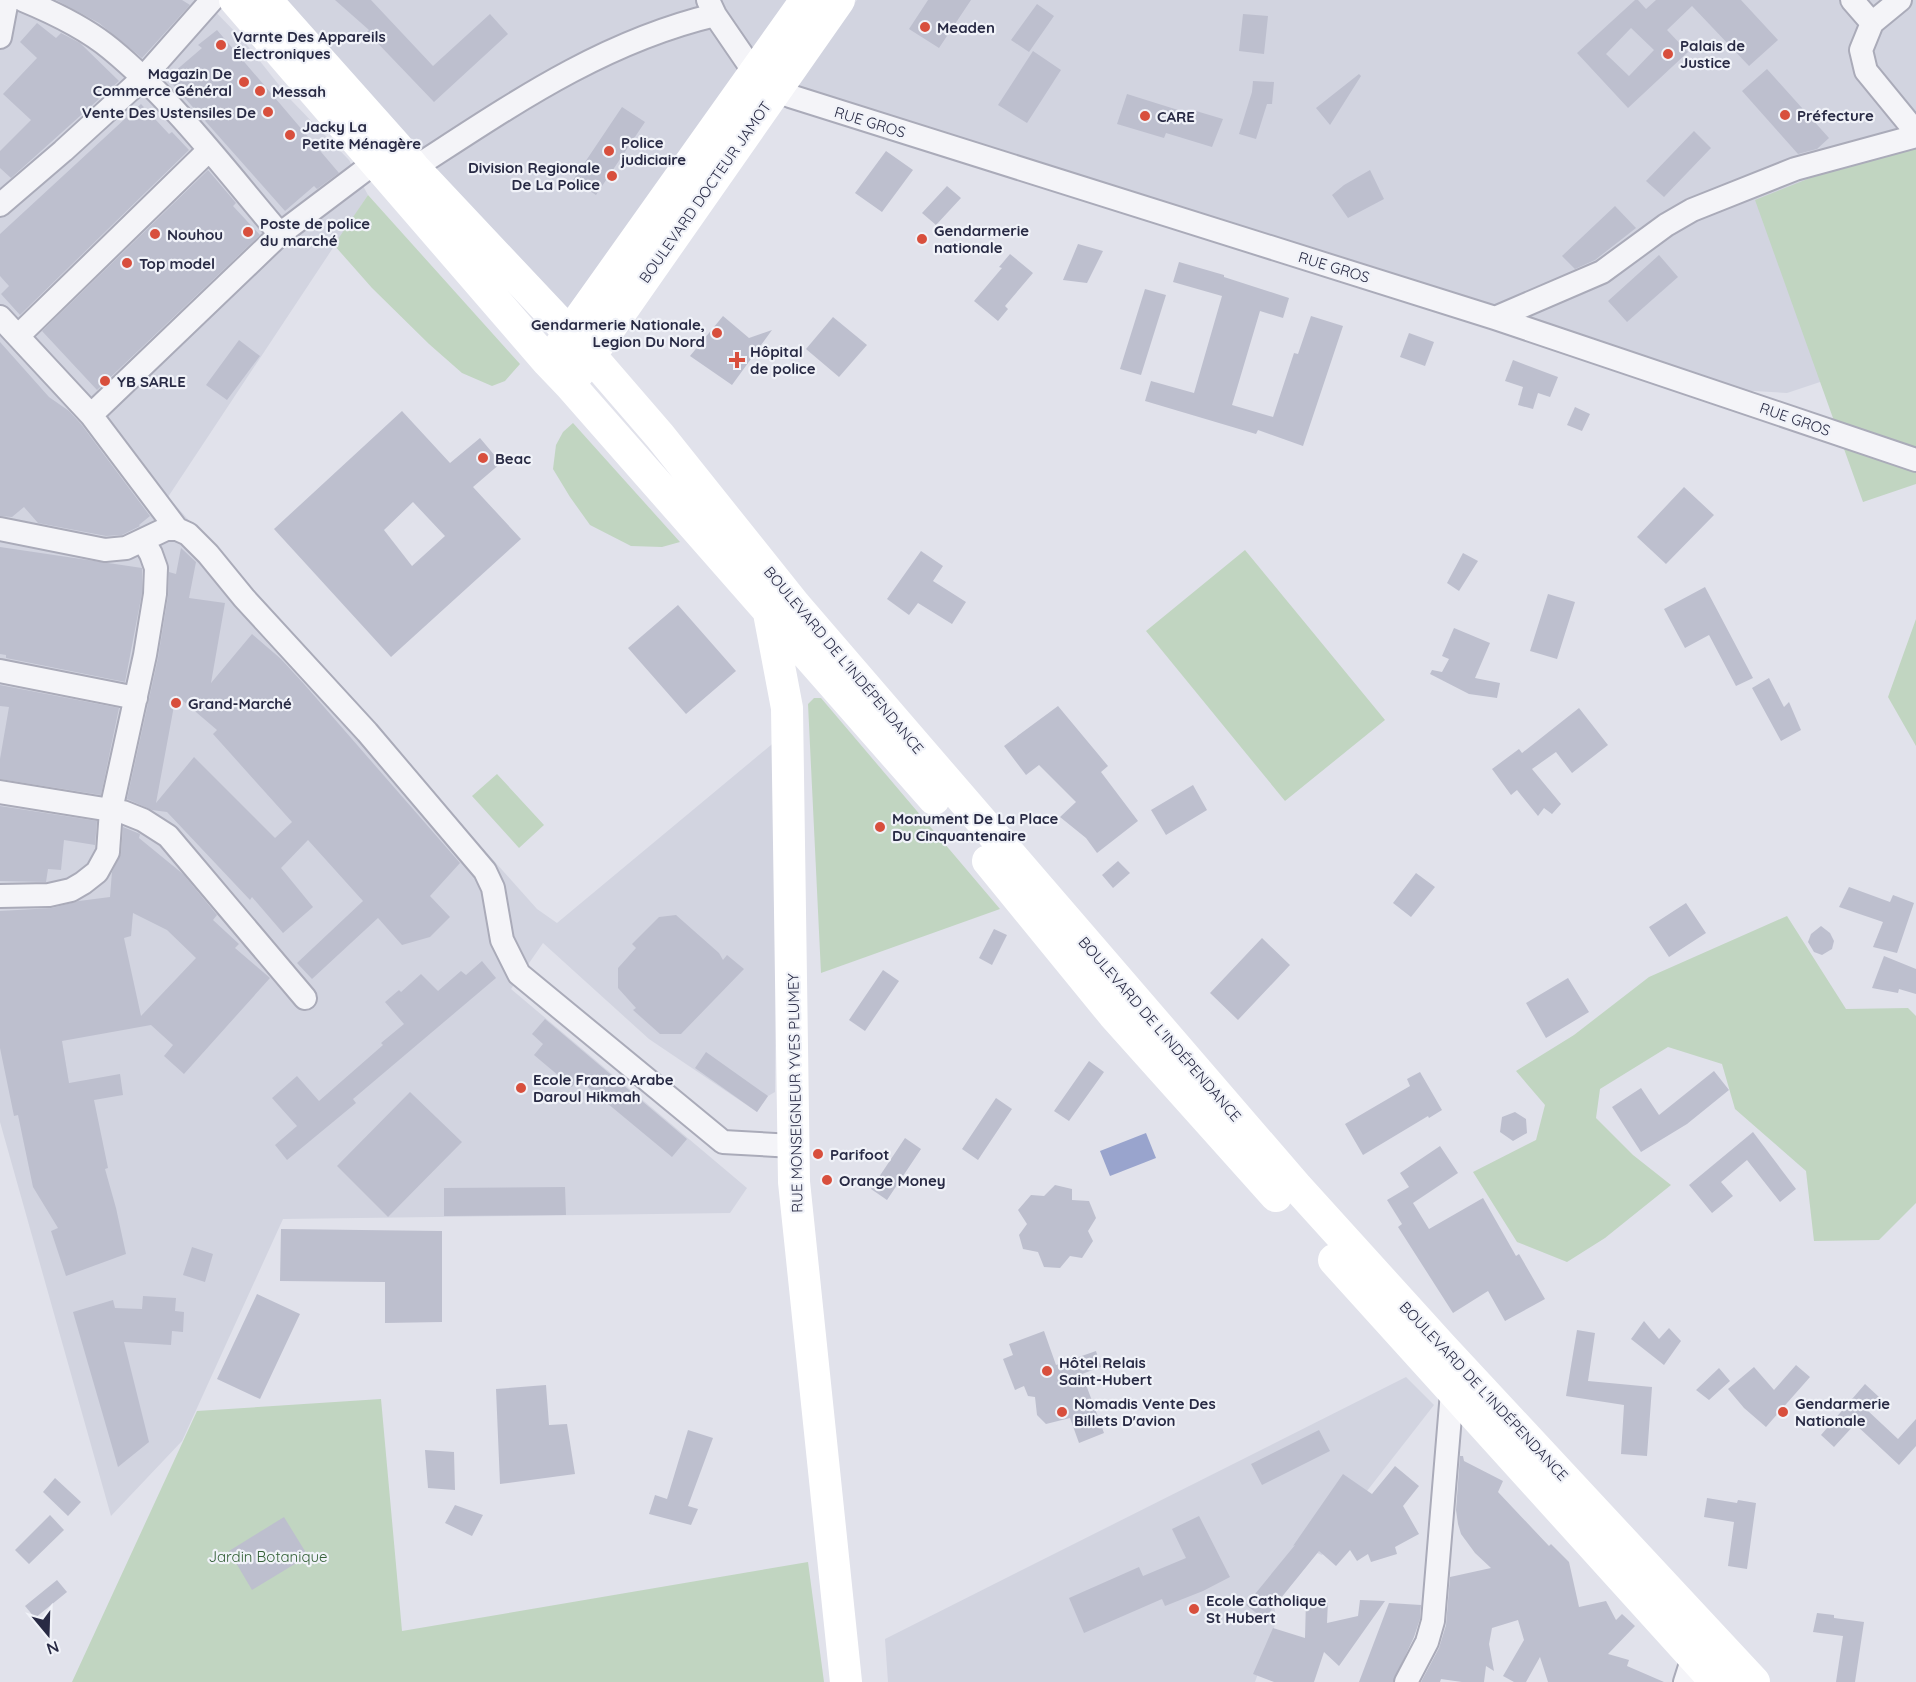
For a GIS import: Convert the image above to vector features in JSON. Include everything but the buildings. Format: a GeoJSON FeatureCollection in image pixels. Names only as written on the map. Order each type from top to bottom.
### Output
{"type":"FeatureCollection","features":[{"type":"Feature","properties":{"kind":"main road"},"geometry":{"type":"LineString","coordinates":[[235,0],[395,159]]}},
{"type":"Feature","properties":{"kind":"main road"},"geometry":{"type":"LineString","coordinates":[[266,0],[395,159]]}},
{"type":"Feature","properties":{"kind":"main road","name":"BOULEVARD DOCTEUR JAMOT"},"geometry":{"type":"LineString","coordinates":[[765,81],[806,0]]}},
{"type":"Feature","properties":{"kind":"main road","name":"BOULEVARD DOCTEUR JAMOT"},"geometry":{"type":"LineString","coordinates":[[570,385],[579,345],[765,81],[840,0]]}},
{"type":"Feature","properties":{"kind":"main road","name":"BOULEVARD DE L'INDÉPENDANCE"},"geometry":{"type":"LineString","coordinates":[[395,159],[579,345],[660,436],[795,605],[1296,1186],[1434,1339],[1754,1682]]}},
{"type":"Feature","properties":{"kind":"main road","name":"BOULEVARD DE L'INDÉPENDANCE"},"geometry":{"type":"LineString","coordinates":[[395,159],[548,362],[981,852],[1113,1014],[1452,1392],[1689,1669],[1716,1682]]}},
{"type":"Feature","properties":{"kind":"main road","name":"BOULEVARD DOCTEUR JAMOT"},"geometry":{"type":"LineString","coordinates":[[548,362],[579,345]]}},
{"type":"Feature","properties":{"kind":"main road"},"geometry":{"type":"LineString","coordinates":[[742,537],[768,611]]}},
{"type":"Feature","properties":{"kind":"main road","name":"RUE MONSEIGNEUR YVES PLUMEY"},"geometry":{"type":"LineString","coordinates":[[768,611],[787,708],[794,1182],[846,1682]]}},
{"type":"Feature","properties":{"kind":"street"},"geometry":{"type":"LineString","coordinates":[[0,36],[7,0]]}},
{"type":"Feature","properties":{"kind":"street"},"geometry":{"type":"LineString","coordinates":[[23,0],[51,12],[109,47],[143,78],[209,150],[280,234]]}},
{"type":"Feature","properties":{"kind":"street"},"geometry":{"type":"LineString","coordinates":[[0,205],[143,78],[212,0]]}},
{"type":"Feature","properties":{"kind":"street"},"geometry":{"type":"LineString","coordinates":[[1852,0],[1872,23]]}},
{"type":"Feature","properties":{"kind":"street"},"geometry":{"type":"LineString","coordinates":[[1495,318],[1602,272],[1666,225],[1692,210],[1795,169],[1916,134],[1866,71],[1861,50],[1872,23],[1900,0]]}},
{"type":"Feature","properties":{"kind":"street"},"geometry":{"type":"LineString","coordinates":[[91,415],[280,234],[395,159],[619,46],[689,21],[711,7],[765,81]]}},
{"type":"Feature","properties":{"kind":"street","name":"RUE GROS"},"geometry":{"type":"LineString","coordinates":[[765,81],[816,105],[1495,318],[1916,460]]}},
{"type":"Feature","properties":{"kind":"street"},"geometry":{"type":"LineString","coordinates":[[18,336],[209,150]]}},
{"type":"Feature","properties":{"kind":"street"},"geometry":{"type":"LineString","coordinates":[[0,317],[91,415],[177,529],[188,534],[208,554],[244,598],[367,732],[486,871],[493,888],[502,940],[519,974],[723,1143],[793,1146]]}},
{"type":"Feature","properties":{"kind":"street"},"geometry":{"type":"LineString","coordinates":[[0,529],[105,550],[117,550],[166,530],[177,529]]}},
{"type":"Feature","properties":{"kind":"street"},"geometry":{"type":"LineString","coordinates":[[0,896],[49,895],[71,890],[97,872],[108,852],[111,810],[136,698],[155,594],[156,568],[143,540]]}},
{"type":"Feature","properties":{"kind":"street"},"geometry":{"type":"LineString","coordinates":[[0,671],[136,698]]}},
{"type":"Feature","properties":{"kind":"street"},"geometry":{"type":"LineString","coordinates":[[0,792],[111,810],[143,820],[168,836],[305,998]]}},
{"type":"Feature","properties":{"kind":"street"},"geometry":{"type":"LineString","coordinates":[[1406,1682],[1427,1642],[1433,1621],[1452,1392]]}},
{"type":"Feature","properties":{"kind":"shaded area","name":"Grand-Marché"},"geometry":{"type":"Polygon","coordinates":[[[0,0],[204,0],[243,40],[291,100],[349,160],[368,195],[168,497],[537,909],[557,923],[777,740],[775,1092],[768,1096],[757,1112],[649,1039],[543,943],[511,989],[747,1188],[730,1213],[283,1219],[182,1441],[111,1516],[0,1122],[0,0]]]}},
{"type":"Feature","properties":{"kind":"shaded area"},"geometry":{"type":"Polygon","coordinates":[[[281,0],[794,0],[563,314],[281,0]]]}},
{"type":"Feature","properties":{"kind":"shaded area"},"geometry":{"type":"Polygon","coordinates":[[[857,0],[1916,0],[1916,350],[1787,393],[1685,387],[790,96],[857,0]]]}},
{"type":"Feature","properties":{"kind":"shaded area"},"geometry":{"type":"Polygon","coordinates":[[[1406,1377],[1434,1405],[1367,1491],[1322,1555],[1317,1553],[1275,1605],[1275,1625],[1255,1682],[888,1682],[885,1639],[1406,1377]]]}},
{"type":"Feature","properties":{"kind":"green space"},"geometry":{"type":"Polygon","coordinates":[[[1916,136],[1916,484],[1863,502],[1755,200],[1916,136]]]}},
{"type":"Feature","properties":{"kind":"green space"},"geometry":{"type":"Polygon","coordinates":[[[368,195],[520,364],[505,381],[492,386],[462,373],[372,288],[334,245],[368,195]]]}},
{"type":"Feature","properties":{"kind":"green space"},"geometry":{"type":"Polygon","coordinates":[[[573,423],[680,542],[662,547],[631,546],[590,525],[553,469],[556,445],[563,432],[573,423]]]}},
{"type":"Feature","properties":{"kind":"green space"},"geometry":{"type":"Polygon","coordinates":[[[1245,550],[1385,720],[1285,801],[1146,631],[1245,550]]]}},
{"type":"Feature","properties":{"kind":"green space"},"geometry":{"type":"Polygon","coordinates":[[[1916,619],[1916,746],[1888,697],[1916,619]]]}},
{"type":"Feature","properties":{"kind":"green space"},"geometry":{"type":"Polygon","coordinates":[[[814,698],[821,698],[1000,909],[821,973],[808,704],[814,698]]]}},
{"type":"Feature","properties":{"kind":"green space"},"geometry":{"type":"Polygon","coordinates":[[[497,774],[544,825],[519,848],[472,796],[497,774]]]}},
{"type":"Feature","properties":{"kind":"green space"},"geometry":{"type":"Polygon","coordinates":[[[1787,916],[1846,1009],[1908,1008],[1916,1016],[1916,1203],[1879,1240],[1814,1241],[1806,1171],[1735,1109],[1722,1064],[1668,1047],[1600,1089],[1596,1118],[1633,1155],[1671,1185],[1605,1238],[1567,1262],[1517,1242],[1473,1172],[1536,1140],[1545,1105],[1516,1071],[1574,1035],[1649,977],[1787,916]]]}},
{"type":"Feature","properties":{"kind":"green space","name":"Jardin Botanique"},"geometry":{"type":"Polygon","coordinates":[[[381,1399],[402,1631],[808,1562],[824,1682],[72,1682],[197,1411],[381,1399]]]}},
{"type":"Feature","properties":{"kind":"water"},"geometry":{"type":"Polygon","coordinates":[[[1146,1133],[1156,1158],[1110,1176],[1100,1151],[1146,1133]]]}},
{"type":"Feature","properties":{"kind":"place","name":"Meaden"},"geometry":{"type":"Point","coordinates":[925,27]}},
{"type":"Feature","properties":{"kind":"place","name":"Varnte Des Appareils Électroniques"},"geometry":{"type":"Point","coordinates":[221,45]}},
{"type":"Feature","properties":{"kind":"place","name":"Palais de Justice"},"geometry":{"type":"Point","coordinates":[1668,54]}},
{"type":"Feature","properties":{"kind":"place","name":"Magazin De Commerce Général"},"geometry":{"type":"Point","coordinates":[244,82]}},
{"type":"Feature","properties":{"kind":"place","name":"Messah"},"geometry":{"type":"Point","coordinates":[260,91]}},
{"type":"Feature","properties":{"kind":"place","name":"Vente Des Ustensiles De"},"geometry":{"type":"Point","coordinates":[268,112]}},
{"type":"Feature","properties":{"kind":"place","name":"Préfecture"},"geometry":{"type":"Point","coordinates":[1785,115]}},
{"type":"Feature","properties":{"kind":"place","name":"CARE"},"geometry":{"type":"Point","coordinates":[1145,116]}},
{"type":"Feature","properties":{"kind":"place","name":"Jacky La Petite Ménagère"},"geometry":{"type":"Point","coordinates":[290,135]}},
{"type":"Feature","properties":{"kind":"place","name":"Police judiciaire"},"geometry":{"type":"Point","coordinates":[609,151]}},
{"type":"Feature","properties":{"kind":"place","name":"Division Regionale De La Police"},"geometry":{"type":"Point","coordinates":[612,176]}},
{"type":"Feature","properties":{"kind":"place","name":"Poste de police du marché"},"geometry":{"type":"Point","coordinates":[248,232]}},
{"type":"Feature","properties":{"kind":"place","name":"Nouhou"},"geometry":{"type":"Point","coordinates":[155,234]}},
{"type":"Feature","properties":{"kind":"place","name":"Gendarmerie nationale"},"geometry":{"type":"Point","coordinates":[922,239]}},
{"type":"Feature","properties":{"kind":"place","name":"Top model"},"geometry":{"type":"Point","coordinates":[127,263]}},
{"type":"Feature","properties":{"kind":"place","name":"Gendarmerie Nationale, Legion Du Nord"},"geometry":{"type":"Point","coordinates":[717,333]}},
{"type":"Feature","properties":{"kind":"place","name":"Hôpital de police"},"geometry":{"type":"Point","coordinates":[737,360]}},
{"type":"Feature","properties":{"kind":"place","name":"YB SARLE"},"geometry":{"type":"Point","coordinates":[105,381]}},
{"type":"Feature","properties":{"kind":"place","name":"Beac"},"geometry":{"type":"Point","coordinates":[483,458]}},
{"type":"Feature","properties":{"kind":"place","name":"Grand-Marché"},"geometry":{"type":"Point","coordinates":[176,703]}},
{"type":"Feature","properties":{"kind":"place","name":"Monument De La Place Du Cinquantenaire"},"geometry":{"type":"Point","coordinates":[880,827]}},
{"type":"Feature","properties":{"kind":"place","name":"Ecole Franco Arabe Daroul Hikmah"},"geometry":{"type":"Point","coordinates":[521,1088]}},
{"type":"Feature","properties":{"kind":"place","name":"Parifoot"},"geometry":{"type":"Point","coordinates":[818,1154]}},
{"type":"Feature","properties":{"kind":"place","name":"Orange Money"},"geometry":{"type":"Point","coordinates":[827,1180]}},
{"type":"Feature","properties":{"kind":"place","name":"Hôtel Relais Saint-Hubert"},"geometry":{"type":"Point","coordinates":[1047,1371]}},
{"type":"Feature","properties":{"kind":"place","name":"Nomadis Vente Des Billets D'avion"},"geometry":{"type":"Point","coordinates":[1062,1412]}},
{"type":"Feature","properties":{"kind":"place","name":"Gendarmerie Nationale"},"geometry":{"type":"Point","coordinates":[1783,1412]}},
{"type":"Feature","properties":{"kind":"place","name":"Ecole Catholique St Hubert"},"geometry":{"type":"Point","coordinates":[1194,1609]}}]}
